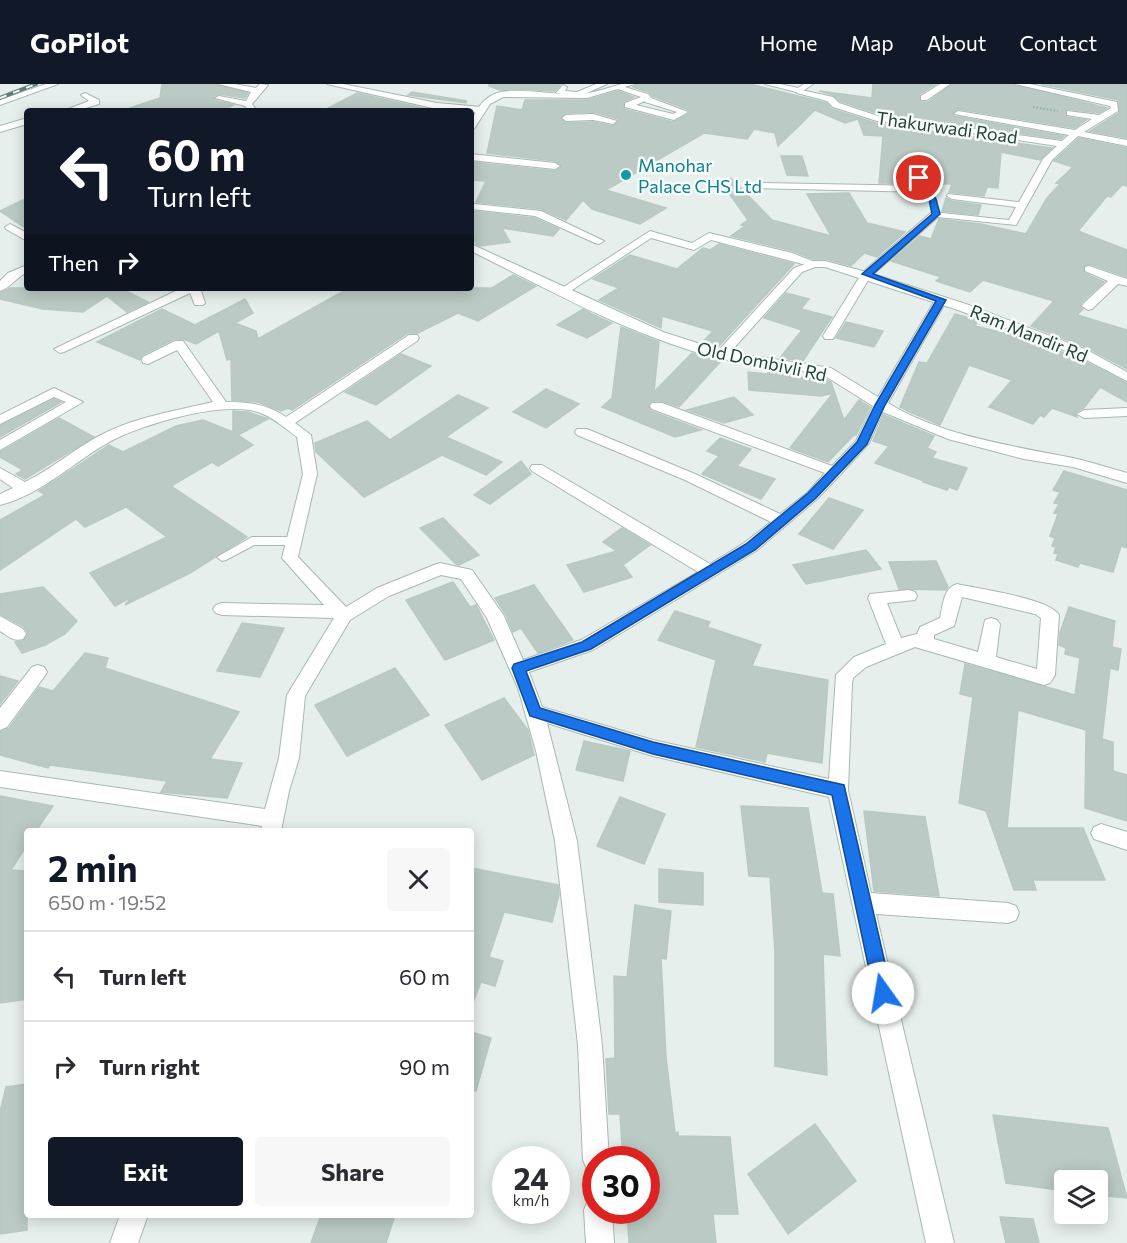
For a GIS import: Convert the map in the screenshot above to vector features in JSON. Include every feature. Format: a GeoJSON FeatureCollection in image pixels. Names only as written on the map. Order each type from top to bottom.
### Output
{"type":"FeatureCollection","features":[{"type":"Feature","properties":{"kind":"street"},"geometry":{"type":"LineString","coordinates":[[0,104],[54,84]]}},
{"type":"Feature","properties":{"kind":"street"},"geometry":{"type":"LineString","coordinates":[[222,84],[257,91]]}},
{"type":"Feature","properties":{"kind":"street"},"geometry":{"type":"LineString","coordinates":[[219,98],[250,107],[257,91],[265,84]]}},
{"type":"Feature","properties":{"kind":"street"},"geometry":{"type":"LineString","coordinates":[[331,84],[437,106],[459,108]]}},
{"type":"Feature","properties":{"kind":"street"},"geometry":{"type":"LineString","coordinates":[[554,96],[555,87],[561,85],[560,93],[573,96],[598,87],[621,87],[631,84]]}},
{"type":"Feature","properties":{"kind":"street","name":"Thakurwadi Road"},"geometry":{"type":"LineString","coordinates":[[769,84],[830,99],[836,105],[877,118],[926,123],[1063,144]]}},
{"type":"Feature","properties":{"kind":"street"},"geometry":{"type":"LineString","coordinates":[[800,91],[809,84]]}},
{"type":"Feature","properties":{"kind":"street"},"geometry":{"type":"LineString","coordinates":[[924,98],[943,84]]}},
{"type":"Feature","properties":{"kind":"street"},"geometry":{"type":"LineString","coordinates":[[934,207],[1012,223],[1048,159],[1076,133],[1115,109],[1114,104],[1019,84]]}},
{"type":"Feature","properties":{"kind":"street"},"geometry":{"type":"LineString","coordinates":[[598,87],[573,97],[565,105],[567,121],[592,117],[613,121]]}},
{"type":"Feature","properties":{"kind":"street"},"geometry":{"type":"LineString","coordinates":[[621,87],[646,98],[648,100],[684,112],[674,117],[628,105],[646,98]]}},
{"type":"Feature","properties":{"kind":"street"},"geometry":{"type":"LineString","coordinates":[[474,122],[487,102],[501,94],[573,97]]}},
{"type":"Feature","properties":{"kind":"street"},"geometry":{"type":"LineString","coordinates":[[77,108],[96,102],[85,95]]}},
{"type":"Feature","properties":{"kind":"street"},"geometry":{"type":"LineString","coordinates":[[474,109],[481,110]]}},
{"type":"Feature","properties":{"kind":"street"},"geometry":{"type":"LineString","coordinates":[[1070,113],[1100,118]]}},
{"type":"Feature","properties":{"kind":"street"},"geometry":{"type":"LineString","coordinates":[[958,114],[1127,143]]}},
{"type":"Feature","properties":{"kind":"street"},"geometry":{"type":"LineString","coordinates":[[0,129],[24,122]]}},
{"type":"Feature","properties":{"kind":"street"},"geometry":{"type":"LineString","coordinates":[[474,157],[555,166]]}},
{"type":"Feature","properties":{"kind":"street"},"geometry":{"type":"LineString","coordinates":[[919,178],[934,207]]}},
{"type":"Feature","properties":{"kind":"street"},"geometry":{"type":"LineString","coordinates":[[757,186],[926,189]]}},
{"type":"Feature","properties":{"kind":"street"},"geometry":{"type":"LineString","coordinates":[[952,196],[1022,205]]}},
{"type":"Feature","properties":{"kind":"street"},"geometry":{"type":"LineString","coordinates":[[474,207],[537,213],[599,241]]}},
{"type":"Feature","properties":{"kind":"street"},"geometry":{"type":"LineString","coordinates":[[829,336],[867,274],[934,207]]}},
{"type":"Feature","properties":{"kind":"street"},"geometry":{"type":"LineString","coordinates":[[10,227],[24,236]]}},
{"type":"Feature","properties":{"kind":"street","name":"Ram Mandir Rd"},"geometry":{"type":"LineString","coordinates":[[562,292],[650,234],[694,247],[709,236],[744,246],[768,249],[813,264],[825,264],[867,274],[1083,353],[1127,376]]}},
{"type":"Feature","properties":{"kind":"street","name":"Old Dombivli Rd"},"geometry":{"type":"LineString","coordinates":[[474,249],[659,335],[720,355],[826,371],[892,412],[953,435],[1024,455],[1074,463],[1127,478]]}},
{"type":"Feature","properties":{"kind":"street"},"geometry":{"type":"LineString","coordinates":[[720,355],[776,298],[798,270],[813,264]]}},
{"type":"Feature","properties":{"kind":"street"},"geometry":{"type":"LineString","coordinates":[[0,288],[12,275],[24,269]]}},
{"type":"Feature","properties":{"kind":"street"},"geometry":{"type":"LineString","coordinates":[[1089,269],[1121,282]]}},
{"type":"Feature","properties":{"kind":"street"},"geometry":{"type":"LineString","coordinates":[[1088,306],[1121,282]]}},
{"type":"Feature","properties":{"kind":"street"},"geometry":{"type":"LineString","coordinates":[[60,349],[186,291]]}},
{"type":"Feature","properties":{"kind":"street"},"geometry":{"type":"LineString","coordinates":[[194,291],[199,303]]}},
{"type":"Feature","properties":{"kind":"street"},"geometry":{"type":"LineString","coordinates":[[519,668],[586,645],[750,547],[812,496],[862,444],[880,405],[941,300]]}},
{"type":"Feature","properties":{"kind":"street"},"geometry":{"type":"LineString","coordinates":[[286,423],[413,338]]}},
{"type":"Feature","properties":{"kind":"street"},"geometry":{"type":"LineString","coordinates":[[148,360],[179,344],[222,406]]}},
{"type":"Feature","properties":{"kind":"street"},"geometry":{"type":"LineString","coordinates":[[0,420],[54,392],[76,402],[0,446]]}},
{"type":"Feature","properties":{"kind":"street"},"geometry":{"type":"LineString","coordinates":[[0,500],[48,477],[106,438],[151,420],[222,406],[245,406],[266,410],[304,435],[310,474],[290,558],[343,614]]}},
{"type":"Feature","properties":{"kind":"street"},"geometry":{"type":"LineString","coordinates":[[657,406],[835,472]]}},
{"type":"Feature","properties":{"kind":"street"},"geometry":{"type":"LineString","coordinates":[[1084,414],[1127,412]]}},
{"type":"Feature","properties":{"kind":"street"},"geometry":{"type":"LineString","coordinates":[[582,432],[690,477],[782,521]]}},
{"type":"Feature","properties":{"kind":"street"},"geometry":{"type":"LineString","coordinates":[[537,468],[710,572]]}},
{"type":"Feature","properties":{"kind":"street"},"geometry":{"type":"LineString","coordinates":[[0,473],[24,488]]}},
{"type":"Feature","properties":{"kind":"street"},"geometry":{"type":"LineString","coordinates":[[0,778],[273,825],[279,791],[289,758],[296,695],[343,614],[383,592],[440,569],[466,574],[495,616],[519,668],[546,751],[566,842],[590,1045],[595,1146]]}},
{"type":"Feature","properties":{"kind":"street"},"geometry":{"type":"LineString","coordinates":[[925,642],[926,632],[948,622],[957,590],[1040,609],[1050,615],[1044,678],[914,640],[860,662],[845,675],[838,790],[940,1243]]}},
{"type":"Feature","properties":{"kind":"street"},"geometry":{"type":"LineString","coordinates":[[896,648],[876,598],[909,596]]}},
{"type":"Feature","properties":{"kind":"street"},"geometry":{"type":"LineString","coordinates":[[222,609],[343,614]]}},
{"type":"Feature","properties":{"kind":"street"},"geometry":{"type":"LineString","coordinates":[[0,622],[17,634]]}},
{"type":"Feature","properties":{"kind":"street"},"geometry":{"type":"LineString","coordinates":[[986,662],[991,624]]}},
{"type":"Feature","properties":{"kind":"street"},"geometry":{"type":"LineString","coordinates":[[0,722],[38,672]]}},
{"type":"Feature","properties":{"kind":"street"},"geometry":{"type":"LineString","coordinates":[[535,712],[653,748],[838,790]]}},
{"type":"Feature","properties":{"kind":"street"},"geometry":{"type":"LineString","coordinates":[[1101,833],[1127,841]]}},
{"type":"Feature","properties":{"kind":"street"},"geometry":{"type":"LineString","coordinates":[[862,903],[1008,913]]}},
{"type":"Feature","properties":{"kind":"street"},"geometry":{"type":"LineString","coordinates":[[124,1243],[134,1218]]}},
{"type":"Feature","properties":{"kind":"street"},"geometry":{"type":"LineString","coordinates":[[599,1224],[600,1243]]}},
{"type":"Feature","properties":{"kind":"lane"},"geometry":{"type":"LineString","coordinates":[[222,557],[252,542],[293,541]]}},
{"type":"Feature","properties":{"kind":"path"},"geometry":{"type":"LineString","coordinates":[[1033,107],[1070,113]]}},
{"type":"Feature","properties":{"kind":"building"},"geometry":{"type":"Polygon","coordinates":[[[162,84],[216,84],[248,93],[245,98],[219,94],[214,96],[214,100],[234,105],[227,108],[130,108],[160,98],[162,84]]]}},
{"type":"Feature","properties":{"kind":"building"},"geometry":{"type":"Polygon","coordinates":[[[489,84],[561,84],[555,91],[500,90],[489,84]]]}},
{"type":"Feature","properties":{"kind":"building"},"geometry":{"type":"Polygon","coordinates":[[[637,84],[750,84],[826,103],[832,109],[876,123],[1052,148],[1040,160],[1001,152],[998,188],[987,187],[984,196],[949,192],[952,184],[879,183],[883,136],[864,135],[858,119],[845,123],[815,110],[778,146],[775,133],[754,129],[747,139],[704,133],[606,190],[666,208],[640,224],[592,209],[583,200],[566,220],[541,209],[476,202],[486,181],[474,180],[474,162],[555,171],[562,167],[555,161],[487,153],[497,106],[522,110],[525,100],[587,100],[618,91],[634,97],[623,102],[624,109],[673,122],[690,113],[689,110],[652,96],[649,92],[633,87],[637,84]],[[594,112],[566,113],[560,118],[566,123],[593,122],[613,126],[619,121],[594,112]]]}},
{"type":"Feature","properties":{"kind":"building"},"geometry":{"type":"Polygon","coordinates":[[[873,84],[936,84],[920,94],[921,102],[928,102],[952,84],[1013,84],[1107,108],[1099,113],[1066,109],[1067,117],[1086,120],[1075,128],[958,109],[952,114],[1064,136],[1061,139],[879,114],[840,101],[833,95],[819,91],[872,98],[873,84]]]}},
{"type":"Feature","properties":{"kind":"building"},"geometry":{"type":"Polygon","coordinates":[[[1041,84],[1127,84],[1127,138],[1090,131],[1119,113],[1119,100],[1041,84]]]}},
{"type":"Feature","properties":{"kind":"building"},"geometry":{"type":"Polygon","coordinates":[[[412,92],[466,101],[466,103],[408,95],[412,92]]]}},
{"type":"Feature","properties":{"kind":"building"},"geometry":{"type":"Polygon","coordinates":[[[357,93],[423,108],[329,108],[357,93]]]}},
{"type":"Feature","properties":{"kind":"building"},"geometry":{"type":"Polygon","coordinates":[[[1079,138],[1127,148],[1127,186],[1122,185],[1111,197],[1107,196],[1078,231],[1127,250],[1127,277],[1090,264],[1083,266],[1084,273],[1104,282],[1082,302],[1080,306],[1083,309],[1077,315],[1127,330],[1127,369],[1088,348],[1031,326],[1054,301],[983,280],[970,292],[936,281],[941,277],[891,261],[920,236],[931,239],[939,219],[981,224],[1026,234],[1047,198],[1060,184],[1056,183],[1073,167],[1054,161],[1079,138]]]}},
{"type":"Feature","properties":{"kind":"building"},"geometry":{"type":"Polygon","coordinates":[[[781,156],[802,156],[808,176],[787,175],[781,156]]]}},
{"type":"Feature","properties":{"kind":"building"},"geometry":{"type":"Polygon","coordinates":[[[731,178],[772,220],[831,236],[807,194],[849,193],[867,223],[905,232],[877,257],[864,253],[851,266],[826,259],[813,259],[793,251],[731,236],[745,226],[741,225],[748,220],[723,185],[731,178]]]}},
{"type":"Feature","properties":{"kind":"building"},"geometry":{"type":"Polygon","coordinates":[[[946,198],[981,205],[978,215],[942,211],[946,198]]]}},
{"type":"Feature","properties":{"kind":"building"},"geometry":{"type":"Polygon","coordinates":[[[24,199],[24,227],[0,211],[24,199]]]}},
{"type":"Feature","properties":{"kind":"building"},"geometry":{"type":"Polygon","coordinates":[[[474,211],[534,218],[559,229],[553,236],[502,228],[510,242],[480,246],[476,244],[474,211]]]}},
{"type":"Feature","properties":{"kind":"building"},"geometry":{"type":"Polygon","coordinates":[[[719,244],[794,264],[718,347],[703,342],[713,331],[662,316],[661,328],[599,300],[619,288],[593,279],[630,255],[677,269],[703,248],[710,250],[719,244]]]}},
{"type":"Feature","properties":{"kind":"building"},"geometry":{"type":"Polygon","coordinates":[[[513,275],[536,286],[478,321],[458,313],[418,333],[408,333],[292,410],[288,408],[281,411],[258,402],[232,400],[231,359],[227,360],[219,331],[196,344],[183,339],[174,339],[142,355],[140,360],[97,342],[162,309],[195,325],[245,299],[253,313],[235,323],[256,331],[258,339],[344,291],[474,291],[474,288],[492,288],[513,275]]]}},
{"type":"Feature","properties":{"kind":"building"},"geometry":{"type":"Polygon","coordinates":[[[10,288],[24,288],[24,291],[126,291],[148,302],[127,312],[107,296],[83,312],[43,309],[0,299],[0,293],[10,288]]]}},
{"type":"Feature","properties":{"kind":"building"},"geometry":{"type":"Polygon","coordinates":[[[786,293],[809,299],[801,309],[832,317],[803,361],[780,358],[802,330],[764,318],[786,293]]]}},
{"type":"Feature","properties":{"kind":"building"},"geometry":{"type":"Polygon","coordinates":[[[583,309],[612,323],[587,338],[557,325],[583,309]]]}},
{"type":"Feature","properties":{"kind":"building"},"geometry":{"type":"Polygon","coordinates":[[[955,314],[978,320],[975,326],[1021,337],[1078,358],[1127,383],[1127,402],[1100,387],[1084,408],[1075,413],[1077,417],[1052,408],[1044,417],[1040,415],[1033,424],[989,407],[1012,380],[969,365],[940,425],[900,407],[919,362],[927,363],[955,314]]]}},
{"type":"Feature","properties":{"kind":"building"},"geometry":{"type":"Polygon","coordinates":[[[846,322],[883,331],[874,347],[836,338],[846,322]]]}},
{"type":"Feature","properties":{"kind":"building"},"geometry":{"type":"Polygon","coordinates":[[[621,327],[659,342],[654,392],[692,353],[721,361],[679,407],[662,401],[652,401],[648,405],[651,411],[701,430],[675,437],[602,407],[612,398],[621,327]]]}},
{"type":"Feature","properties":{"kind":"building"},"geometry":{"type":"Polygon","coordinates":[[[401,354],[431,366],[376,405],[345,392],[401,354]]]}},
{"type":"Feature","properties":{"kind":"building"},"geometry":{"type":"Polygon","coordinates":[[[771,369],[795,372],[792,377],[824,378],[831,382],[844,420],[859,400],[870,407],[856,435],[828,462],[790,448],[833,393],[821,396],[749,390],[748,372],[767,374],[771,369]]]}},
{"type":"Feature","properties":{"kind":"building"},"geometry":{"type":"Polygon","coordinates":[[[546,389],[579,404],[546,428],[513,412],[546,389]]]}},
{"type":"Feature","properties":{"kind":"building"},"geometry":{"type":"Polygon","coordinates":[[[458,395],[488,408],[446,437],[502,462],[486,475],[442,455],[364,497],[316,452],[315,443],[367,421],[390,440],[458,395]]]}},
{"type":"Feature","properties":{"kind":"building"},"geometry":{"type":"Polygon","coordinates":[[[734,397],[753,415],[724,423],[687,410],[734,397]]]}},
{"type":"Feature","properties":{"kind":"building"},"geometry":{"type":"Polygon","coordinates":[[[54,399],[61,402],[0,437],[0,426],[54,399]]]}},
{"type":"Feature","properties":{"kind":"building"},"geometry":{"type":"Polygon","coordinates":[[[233,411],[248,412],[268,419],[238,435],[253,445],[218,466],[212,462],[171,486],[247,537],[190,573],[125,605],[132,597],[115,606],[90,573],[167,537],[126,507],[85,527],[76,519],[0,570],[0,520],[45,495],[39,491],[109,445],[123,452],[176,426],[203,420],[233,432],[233,411]]]}},
{"type":"Feature","properties":{"kind":"building"},"geometry":{"type":"Polygon","coordinates":[[[884,415],[934,436],[927,448],[936,452],[932,458],[967,468],[957,490],[949,487],[947,490],[875,463],[889,446],[873,441],[884,415]]]}},
{"type":"Feature","properties":{"kind":"building"},"geometry":{"type":"Polygon","coordinates":[[[59,418],[94,437],[25,479],[16,474],[23,470],[0,457],[0,452],[59,418]]]}},
{"type":"Feature","properties":{"kind":"building"},"geometry":{"type":"Polygon","coordinates":[[[720,438],[751,449],[737,466],[775,479],[761,499],[702,474],[719,456],[707,451],[720,438]]]}},
{"type":"Feature","properties":{"kind":"building"},"geometry":{"type":"Polygon","coordinates":[[[521,461],[531,474],[490,504],[474,495],[521,461]]]}},
{"type":"Feature","properties":{"kind":"building"},"geometry":{"type":"Polygon","coordinates":[[[1064,471],[1127,490],[1127,548],[1121,546],[1113,572],[1080,563],[1078,567],[1056,560],[1058,554],[1054,553],[1056,547],[1052,546],[1055,538],[1050,536],[1058,514],[1054,513],[1059,504],[1054,503],[1060,492],[1053,490],[1064,471]]]}},
{"type":"Feature","properties":{"kind":"building"},"geometry":{"type":"Polygon","coordinates":[[[829,498],[863,510],[833,549],[799,534],[829,498]]]}},
{"type":"Feature","properties":{"kind":"building"},"geometry":{"type":"Polygon","coordinates":[[[443,518],[479,555],[459,565],[456,564],[420,528],[443,518]]]}},
{"type":"Feature","properties":{"kind":"building"},"geometry":{"type":"Polygon","coordinates":[[[622,528],[650,545],[623,565],[632,577],[584,592],[567,565],[617,551],[603,542],[622,528]]]}},
{"type":"Feature","properties":{"kind":"building"},"geometry":{"type":"Polygon","coordinates":[[[866,550],[881,569],[806,584],[793,565],[866,550]]]}},
{"type":"Feature","properties":{"kind":"building"},"geometry":{"type":"Polygon","coordinates":[[[936,561],[948,587],[946,590],[899,589],[889,562],[936,561]]]}},
{"type":"Feature","properties":{"kind":"building"},"geometry":{"type":"Polygon","coordinates":[[[453,582],[470,607],[476,605],[494,640],[445,660],[406,600],[453,582]]]}},
{"type":"Feature","properties":{"kind":"building"},"geometry":{"type":"Polygon","coordinates":[[[534,585],[573,640],[538,653],[521,628],[513,632],[495,598],[534,585]]]}},
{"type":"Feature","properties":{"kind":"building"},"geometry":{"type":"Polygon","coordinates":[[[43,587],[77,621],[65,634],[45,645],[22,653],[15,642],[23,641],[28,633],[24,627],[0,614],[0,594],[43,587]]]}},
{"type":"Feature","properties":{"kind":"building"},"geometry":{"type":"Polygon","coordinates":[[[1069,607],[1115,621],[1112,647],[1121,649],[1118,670],[1110,668],[1102,739],[1113,742],[1113,771],[1127,775],[1127,821],[1085,808],[1086,730],[1018,710],[1007,828],[1083,828],[1105,880],[1033,880],[1036,890],[1014,890],[986,811],[959,803],[973,697],[960,694],[965,664],[1075,695],[1080,658],[1065,654],[1066,648],[1059,645],[1060,633],[1069,607]]]}},
{"type":"Feature","properties":{"kind":"building"},"geometry":{"type":"Polygon","coordinates":[[[675,611],[710,622],[707,627],[761,645],[752,666],[828,680],[822,763],[767,753],[765,762],[696,747],[716,660],[658,640],[675,611]]]}},
{"type":"Feature","properties":{"kind":"building"},"geometry":{"type":"Polygon","coordinates":[[[242,623],[284,628],[260,677],[217,671],[242,623]]]}},
{"type":"Feature","properties":{"kind":"building"},"geometry":{"type":"Polygon","coordinates":[[[85,653],[108,658],[105,668],[239,712],[210,759],[242,763],[227,798],[161,792],[167,781],[50,765],[48,768],[0,755],[0,732],[9,728],[39,687],[53,691],[85,653]]]}},
{"type":"Feature","properties":{"kind":"building"},"geometry":{"type":"Polygon","coordinates":[[[395,668],[429,715],[347,756],[315,705],[395,668]]]}},
{"type":"Feature","properties":{"kind":"building"},"geometry":{"type":"Polygon","coordinates":[[[0,676],[18,681],[0,704],[0,676]]]}},
{"type":"Feature","properties":{"kind":"building"},"geometry":{"type":"Polygon","coordinates":[[[504,698],[528,730],[534,755],[482,780],[445,725],[504,698]]]}},
{"type":"Feature","properties":{"kind":"building"},"geometry":{"type":"Polygon","coordinates":[[[584,741],[630,751],[623,781],[576,770],[584,741]]]}},
{"type":"Feature","properties":{"kind":"building"},"geometry":{"type":"Polygon","coordinates":[[[0,796],[53,806],[38,828],[24,828],[24,850],[11,870],[24,871],[24,999],[0,1003],[0,796]]]}},
{"type":"Feature","properties":{"kind":"building"},"geometry":{"type":"Polygon","coordinates":[[[620,797],[665,814],[644,864],[597,846],[620,797]]]}},
{"type":"Feature","properties":{"kind":"building"},"geometry":{"type":"Polygon","coordinates":[[[741,806],[808,808],[822,893],[833,894],[840,956],[823,954],[827,1075],[775,1066],[775,953],[770,877],[749,876],[741,806]]]}},
{"type":"Feature","properties":{"kind":"building"},"geometry":{"type":"Polygon","coordinates":[[[864,811],[925,817],[939,896],[874,891],[864,811]]]}},
{"type":"Feature","properties":{"kind":"building"},"geometry":{"type":"Polygon","coordinates":[[[474,869],[558,885],[559,895],[552,922],[504,912],[489,957],[503,961],[495,986],[481,982],[474,1000],[474,869]]]}},
{"type":"Feature","properties":{"kind":"building"},"geometry":{"type":"Polygon","coordinates":[[[659,869],[703,873],[703,905],[659,902],[659,869]]]}},
{"type":"Feature","properties":{"kind":"building"},"geometry":{"type":"Polygon","coordinates":[[[635,905],[671,911],[666,959],[661,958],[666,1057],[675,1133],[678,1132],[678,1136],[730,1137],[738,1214],[713,1214],[716,1243],[629,1243],[628,1224],[660,1224],[660,1146],[622,1146],[620,1114],[609,1114],[606,1059],[615,1058],[614,976],[627,977],[635,905]]]}},
{"type":"Feature","properties":{"kind":"building"},"geometry":{"type":"Polygon","coordinates":[[[474,1033],[491,1038],[476,1091],[474,1091],[474,1033]]]}},
{"type":"Feature","properties":{"kind":"building"},"geometry":{"type":"Polygon","coordinates":[[[24,1084],[24,1218],[27,1218],[27,1230],[0,1234],[0,1112],[6,1087],[24,1084]]]}},
{"type":"Feature","properties":{"kind":"building"},"geometry":{"type":"Polygon","coordinates":[[[993,1115],[1108,1128],[1127,1198],[1108,1196],[1108,1170],[1054,1170],[1054,1190],[1006,1183],[993,1115]]]}},
{"type":"Feature","properties":{"kind":"building"},"geometry":{"type":"Polygon","coordinates":[[[815,1124],[856,1181],[788,1234],[748,1174],[815,1124]]]}},
{"type":"Feature","properties":{"kind":"building"},"geometry":{"type":"Polygon","coordinates":[[[1000,1217],[1033,1219],[1039,1243],[1006,1243],[1000,1217]]]}},
{"type":"Feature","properties":{"kind":"building"},"geometry":{"type":"Polygon","coordinates":[[[320,1218],[394,1218],[386,1243],[311,1243],[320,1218]]]}},
{"type":"Feature","properties":{"kind":"railway"},"geometry":{"type":"LineString","coordinates":[[0,98],[36,84]]}},
{"type":"Feature","properties":{"kind":"place","name":"Manohar Palace CHS Ltd"},"geometry":{"type":"Point","coordinates":[626,175]}},
{"type":"Feature","properties":{"kind":"route"},"geometry":{"type":"LineString","coordinates":[[883,993],[838,790],[653,748],[535,712],[519,668],[586,645],[657,605],[750,547],[812,496],[862,444],[880,405],[941,300],[867,274],[936,214],[933,199],[919,178]]}}]}
